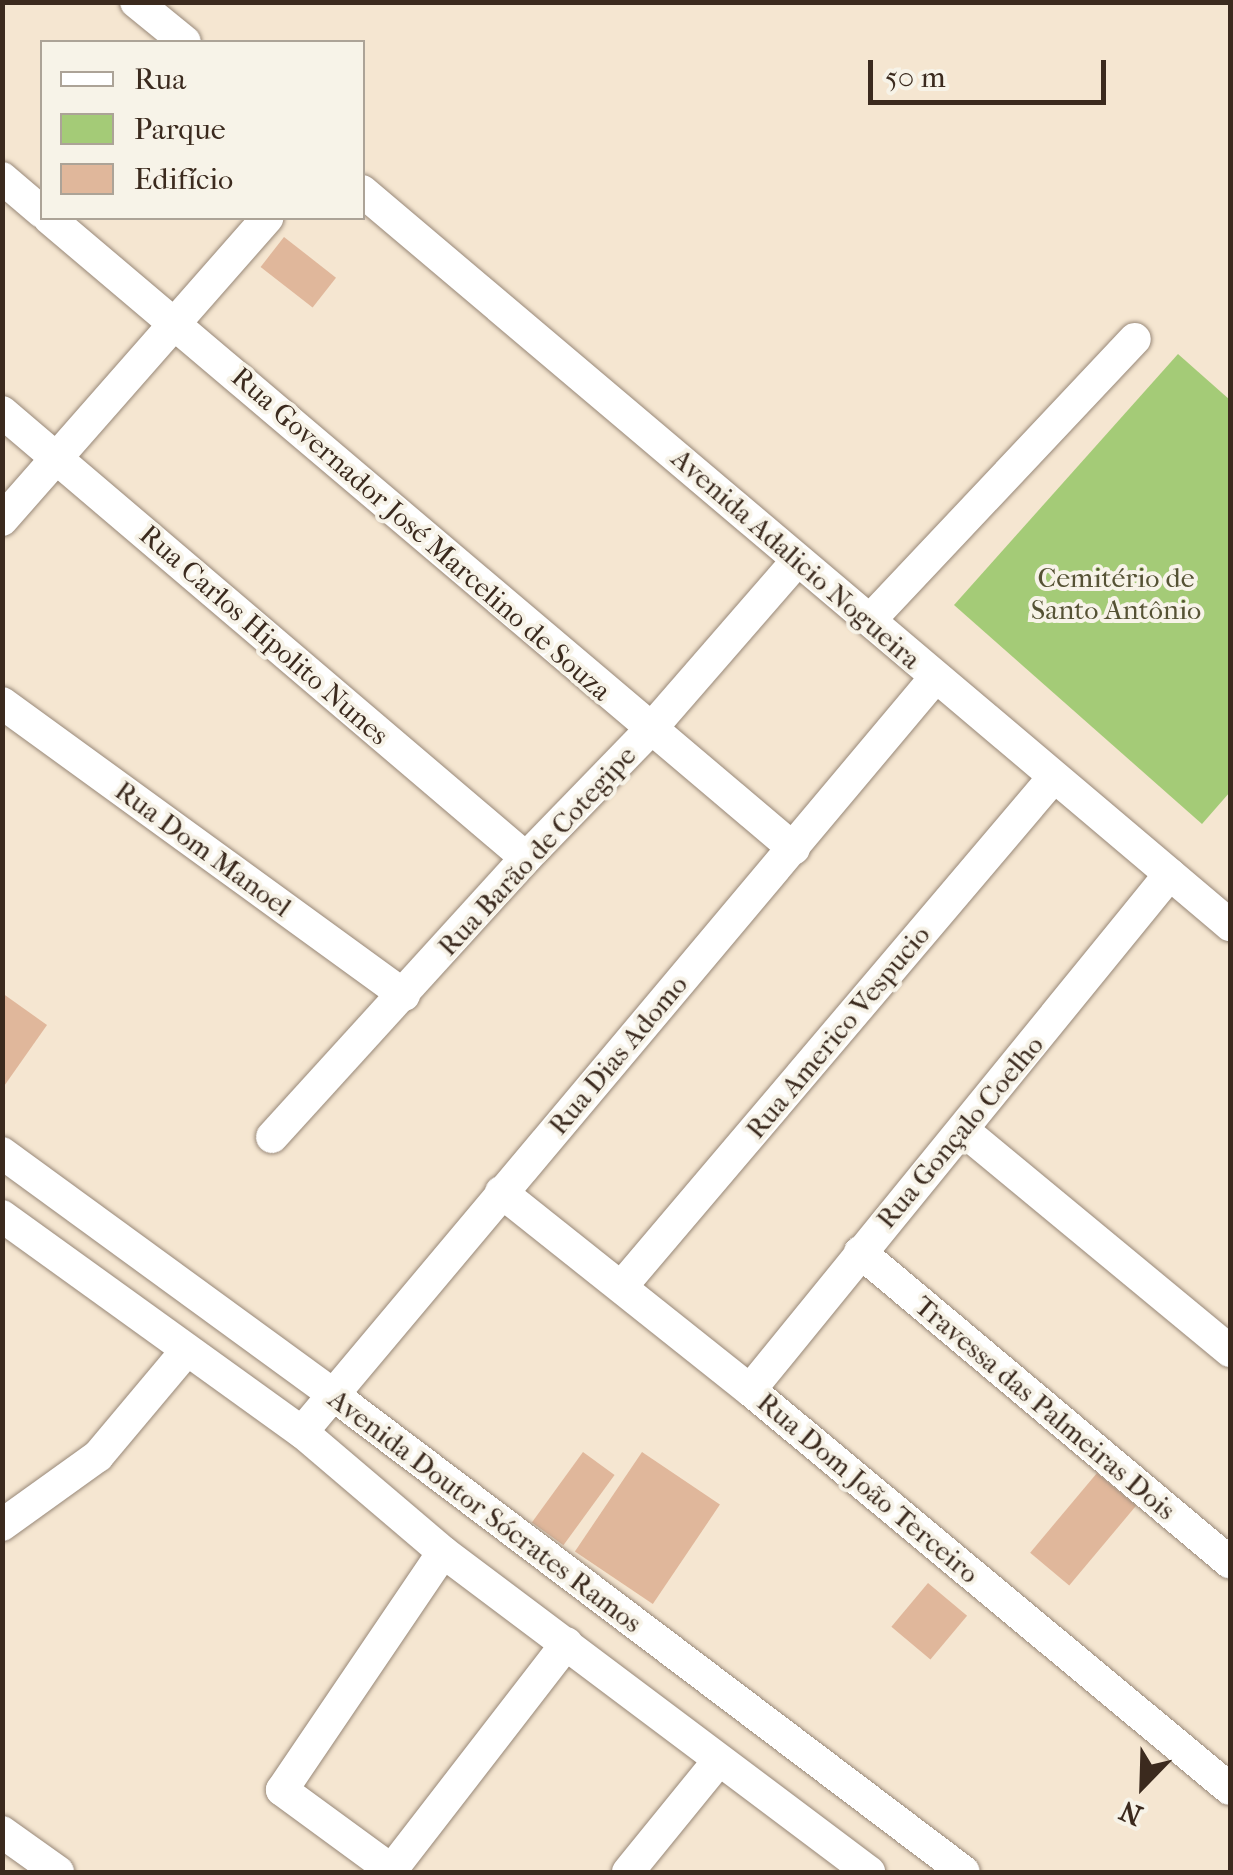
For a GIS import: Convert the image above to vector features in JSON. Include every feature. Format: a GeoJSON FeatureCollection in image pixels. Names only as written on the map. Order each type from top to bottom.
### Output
{"type":"FeatureCollection","features":[{"type":"Feature","properties":{"kind":"street"},"geometry":{"type":"LineString","coordinates":[[136,2],[183,40]]}},
{"type":"Feature","properties":{"kind":"street"},"geometry":{"type":"LineString","coordinates":[[2,178],[40,210]]}},
{"type":"Feature","properties":{"kind":"street","name":"Avenida Adalicio Nogueira"},"geometry":{"type":"LineString","coordinates":[[365,193],[1230,925]]}},
{"type":"Feature","properties":{"kind":"street","name":"Rua Governador José Marcelino de Souza"},"geometry":{"type":"LineString","coordinates":[[51,220],[794,848]]}},
{"type":"Feature","properties":{"kind":"street"},"geometry":{"type":"LineString","coordinates":[[2,520],[264,220]]}},
{"type":"Feature","properties":{"kind":"street"},"geometry":{"type":"LineString","coordinates":[[870,620],[1135,339]]}},
{"type":"Feature","properties":{"kind":"street","name":"Rua Carlos Hipolito Nunes"},"geometry":{"type":"LineString","coordinates":[[2,412],[526,858]]}},
{"type":"Feature","properties":{"kind":"street","name":"Rua Barão de Cotegipe"},"geometry":{"type":"LineString","coordinates":[[272,1137],[526,858],[650,730],[798,560]]}},
{"type":"Feature","properties":{"kind":"street","name":"Rua Dias Adomo"},"geometry":{"type":"LineString","coordinates":[[302,1432],[935,678]]}},
{"type":"Feature","properties":{"kind":"street","name":"Rua Dom Manoel"},"geometry":{"type":"LineString","coordinates":[[2,704],[404,996]]}},
{"type":"Feature","properties":{"kind":"street","name":"Rua Americo Vespucio"},"geometry":{"type":"LineString","coordinates":[[622,1286],[1053,778]]}},
{"type":"Feature","properties":{"kind":"street","name":"Rua Gonçalo Coelho"},"geometry":{"type":"LineString","coordinates":[[750,1390],[1170,874]]}},
{"type":"Feature","properties":{"kind":"street"},"geometry":{"type":"LineString","coordinates":[[963,1130],[1230,1351]]}},
{"type":"Feature","properties":{"kind":"street","name":"Avenida Doutor Sócrates Ramos"},"geometry":{"type":"LineString","coordinates":[[2,1153],[332,1394],[964,1872]]}},
{"type":"Feature","properties":{"kind":"street","name":"Rua Dom João Terceiro"},"geometry":{"type":"LineString","coordinates":[[501,1192],[750,1390],[1230,1790]]}},
{"type":"Feature","properties":{"kind":"street","name":"Avenida Doutor Sócrates Ramos"},"geometry":{"type":"LineString","coordinates":[[2,1216],[302,1432],[442,1552],[869,1872]]}},
{"type":"Feature","properties":{"kind":"street","name":"Travessa das Palmeiras Dois"},"geometry":{"type":"LineString","coordinates":[[860,1252],[1230,1563]]}},
{"type":"Feature","properties":{"kind":"street"},"geometry":{"type":"LineString","coordinates":[[2,1525],[98,1456],[187,1350]]}},
{"type":"Feature","properties":{"kind":"street"},"geometry":{"type":"LineString","coordinates":[[442,1552],[282,1790],[392,1872],[567,1644]]}},
{"type":"Feature","properties":{"kind":"street"},"geometry":{"type":"LineString","coordinates":[[628,1872],[719,1760]]}},
{"type":"Feature","properties":{"kind":"street"},"geometry":{"type":"LineString","coordinates":[[2,1832],[58,1872]]}},
{"type":"Feature","properties":{"kind":"green space","name":"Cemitério de Santo Antônio"},"geometry":{"type":"Polygon","coordinates":[[[1178,354],[1230,400],[1230,792],[1202,824],[954,605],[1178,354]]]}},
{"type":"Feature","properties":{"kind":"building"},"geometry":{"type":"Polygon","coordinates":[[[284,237],[336,278],[313,308],[261,267],[284,237]]]}},
{"type":"Feature","properties":{"kind":"building"},"geometry":{"type":"Polygon","coordinates":[[[2,993],[47,1025],[2,1089],[2,993]]]}},
{"type":"Feature","properties":{"kind":"building"},"geometry":{"type":"Polygon","coordinates":[[[583,1452],[615,1475],[563,1545],[532,1522],[583,1452]]]}},
{"type":"Feature","properties":{"kind":"building"},"geometry":{"type":"Polygon","coordinates":[[[642,1452],[720,1505],[653,1604],[575,1551],[642,1452]]]}},
{"type":"Feature","properties":{"kind":"building"},"geometry":{"type":"Polygon","coordinates":[[[1097,1473],[1136,1506],[1069,1585],[1030,1553],[1097,1473]]]}},
{"type":"Feature","properties":{"kind":"building"},"geometry":{"type":"Polygon","coordinates":[[[928,1583],[967,1616],[930,1659],[891,1627],[928,1583]]]}}]}
